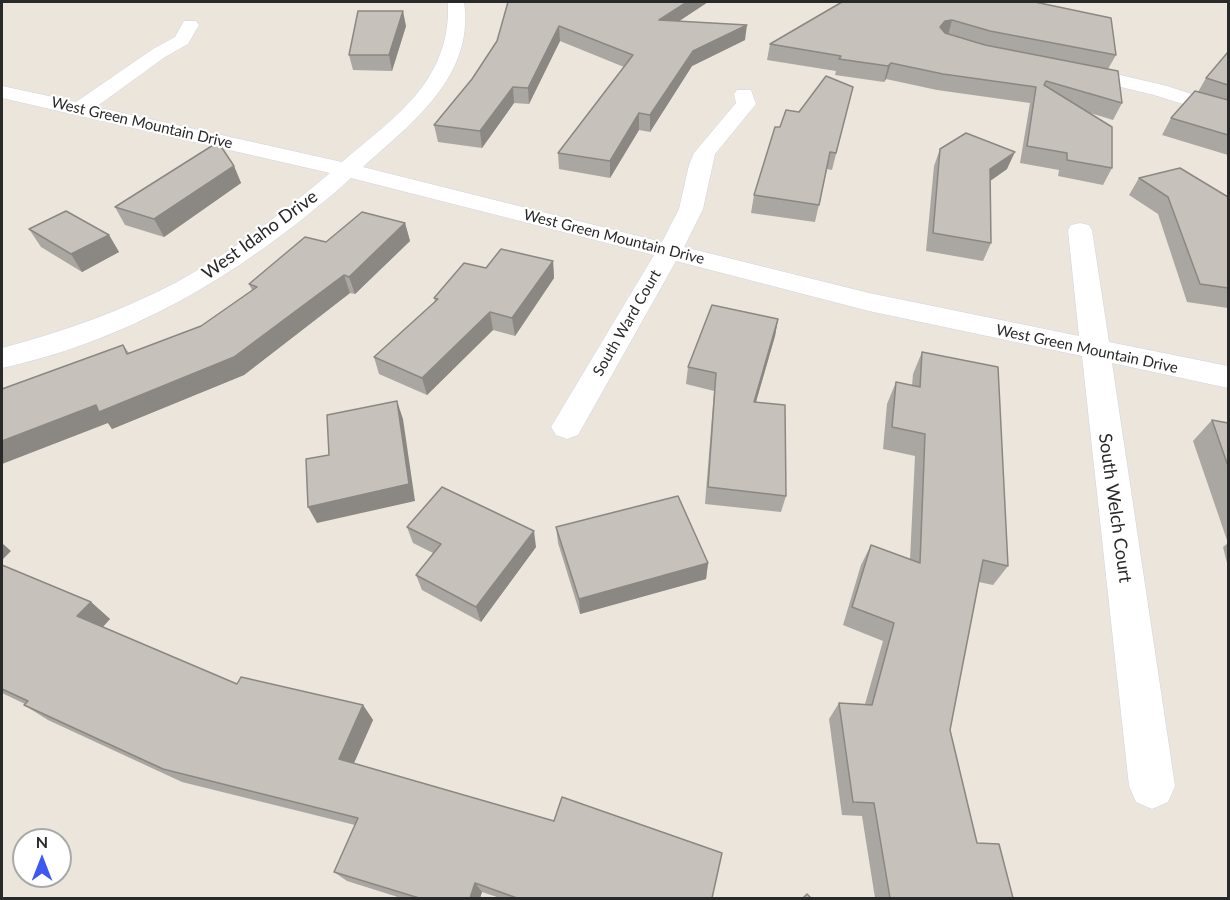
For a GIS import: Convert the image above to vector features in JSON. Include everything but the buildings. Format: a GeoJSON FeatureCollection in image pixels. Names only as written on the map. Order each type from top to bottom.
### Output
{"type":"FeatureCollection","features":[{"type":"Feature","properties":{"kind":"street","name":"West Idaho Drive"},"geometry":{"type":"LineString","coordinates":[[2,358],[107,324],[187,287],[246,249],[348,170],[424,98],[443,72],[456,32],[456,2]]}},
{"type":"Feature","properties":{"kind":"street"},"geometry":{"type":"LineString","coordinates":[[81,108],[182,39],[190,25]]}},
{"type":"Feature","properties":{"kind":"street"},"geometry":{"type":"LineString","coordinates":[[1059,68],[1152,88],[1228,111]]}},
{"type":"Feature","properties":{"kind":"street","name":"West Green Mountain Drive"},"geometry":{"type":"LineString","coordinates":[[2,92],[348,170],[869,302],[1228,377]]}},
{"type":"Feature","properties":{"kind":"street","name":"South Ward Court"},"geometry":{"type":"LineString","coordinates":[[567,427],[669,251],[691,209],[700,165],[715,138],[743,110],[746,104],[744,94]]}},
{"type":"Feature","properties":{"kind":"street","name":"South Welch Court"},"geometry":{"type":"LineString","coordinates":[[1080,230],[1152,786]]}}]}
